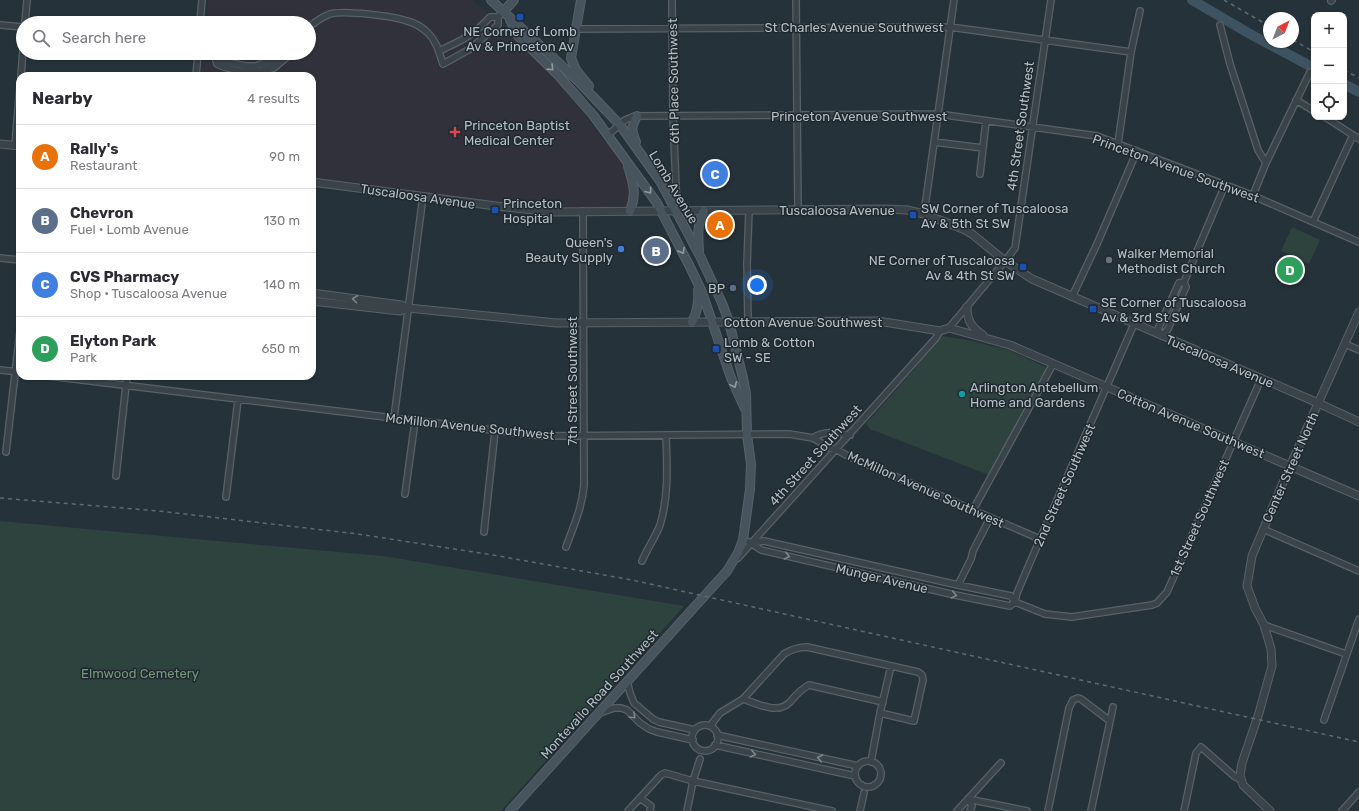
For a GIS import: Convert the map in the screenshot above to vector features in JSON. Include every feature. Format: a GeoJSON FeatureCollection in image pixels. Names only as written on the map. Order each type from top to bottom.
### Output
{"type":"FeatureCollection","features":[{"type":"Feature","properties":{"kind":"main road","name":"Lomb Avenue"},"geometry":{"type":"LineString","coordinates":[[491,0],[518,36],[558,75],[593,115],[653,196],[697,282],[731,378],[746,412]]}},
{"type":"Feature","properties":{"kind":"main road"},"geometry":{"type":"LineString","coordinates":[[503,15],[514,0]]}},
{"type":"Feature","properties":{"kind":"main road"},"geometry":{"type":"LineString","coordinates":[[581,0],[571,58],[576,70],[604,108]]}},
{"type":"Feature","properties":{"kind":"main road","name":"Lomb Avenue"},"geometry":{"type":"LineString","coordinates":[[503,15],[524,30],[620,125],[660,181],[677,210],[722,303],[729,322],[744,378],[750,464],[750,489],[743,540],[738,553],[727,571]]}},
{"type":"Feature","properties":{"kind":"main road"},"geometry":{"type":"LineString","coordinates":[[637,116],[631,129],[644,159]]}},
{"type":"Feature","properties":{"kind":"main road"},"geometry":{"type":"LineString","coordinates":[[627,161],[634,193],[634,200],[630,211]]}},
{"type":"Feature","properties":{"kind":"main road"},"geometry":{"type":"LineString","coordinates":[[700,256],[698,228],[704,210]]}},
{"type":"Feature","properties":{"kind":"main road"},"geometry":{"type":"LineString","coordinates":[[692,322],[696,315],[699,301],[697,282]]}},
{"type":"Feature","properties":{"kind":"main road","name":"4th Street Southwest"},"geometry":{"type":"LineString","coordinates":[[707,594],[727,571]]}},
{"type":"Feature","properties":{"kind":"main road","name":"Montevallo Road Southwest"},"geometry":{"type":"LineString","coordinates":[[510,811],[707,594]]}},
{"type":"Feature","properties":{"kind":"street"},"geometry":{"type":"LineString","coordinates":[[26,16],[27,0]]}},
{"type":"Feature","properties":{"kind":"street"},"geometry":{"type":"LineString","coordinates":[[201,16],[202,0]]}},
{"type":"Feature","properties":{"kind":"street","name":"6th Place Southwest"},"geometry":{"type":"LineString","coordinates":[[672,0],[673,116],[677,210]]}},
{"type":"Feature","properties":{"kind":"street"},"geometry":{"type":"LineString","coordinates":[[796,0],[798,210]]}},
{"type":"Feature","properties":{"kind":"street"},"geometry":{"type":"LineString","coordinates":[[924,214],[954,0]]}},
{"type":"Feature","properties":{"kind":"street","name":"4th Street Southwest"},"geometry":{"type":"LineString","coordinates":[[949,328],[1015,248],[1051,0]]}},
{"type":"Feature","properties":{"kind":"street"},"geometry":{"type":"LineString","coordinates":[[1118,144],[1131,52],[1140,11]]}},
{"type":"Feature","properties":{"kind":"street"},"geometry":{"type":"LineString","coordinates":[[316,22],[330,14],[343,12],[406,20],[418,25],[428,33],[438,46],[443,64],[474,46],[498,25],[503,15]]}},
{"type":"Feature","properties":{"kind":"street"},"geometry":{"type":"LineString","coordinates":[[439,51],[462,41],[490,17],[503,15]]}},
{"type":"Feature","properties":{"kind":"street"},"geometry":{"type":"LineString","coordinates":[[0,25],[16,26]]}},
{"type":"Feature","properties":{"kind":"street"},"geometry":{"type":"LineString","coordinates":[[1220,25],[1230,64],[1258,150],[1266,163]]}},
{"type":"Feature","properties":{"kind":"street","name":"St Charles Avenue Southwest"},"geometry":{"type":"LineString","coordinates":[[575,29],[950,27],[1131,52]]}},
{"type":"Feature","properties":{"kind":"street"},"geometry":{"type":"LineString","coordinates":[[468,36],[474,46]]}},
{"type":"Feature","properties":{"kind":"street"},"geometry":{"type":"LineString","coordinates":[[21,72],[22,60]]}},
{"type":"Feature","properties":{"kind":"street"},"geometry":{"type":"LineString","coordinates":[[196,72],[197,60]]}},
{"type":"Feature","properties":{"kind":"street"},"geometry":{"type":"LineString","coordinates":[[216,60],[217,64],[224,68],[257,71],[264,68],[268,70],[274,68],[284,60]]}},
{"type":"Feature","properties":{"kind":"street"},"geometry":{"type":"LineString","coordinates":[[218,60],[227,65],[240,67],[256,66],[269,60]]}},
{"type":"Feature","properties":{"kind":"street"},"geometry":{"type":"LineString","coordinates":[[1253,195],[1266,163],[1310,72]]}},
{"type":"Feature","properties":{"kind":"street"},"geometry":{"type":"LineString","coordinates":[[1296,100],[1311,109]]}},
{"type":"Feature","properties":{"kind":"street","name":"Princeton Avenue Southwest"},"geometry":{"type":"LineString","coordinates":[[608,135],[625,120],[637,116],[938,114],[1097,136],[1253,195],[1359,242]]}},
{"type":"Feature","properties":{"kind":"street"},"geometry":{"type":"LineString","coordinates":[[1329,120],[1359,139]]}},
{"type":"Feature","properties":{"kind":"street"},"geometry":{"type":"LineString","coordinates":[[980,174],[986,121]]}},
{"type":"Feature","properties":{"kind":"street"},"geometry":{"type":"LineString","coordinates":[[1313,222],[1353,135]]}},
{"type":"Feature","properties":{"kind":"street"},"geometry":{"type":"LineString","coordinates":[[934,142],[983,148]]}},
{"type":"Feature","properties":{"kind":"street"},"geometry":{"type":"LineString","coordinates":[[0,144],[16,146]]}},
{"type":"Feature","properties":{"kind":"street"},"geometry":{"type":"LineString","coordinates":[[1072,297],[1097,244],[1137,151]]}},
{"type":"Feature","properties":{"kind":"street","name":"Tuscaloosa Avenue"},"geometry":{"type":"LineString","coordinates":[[316,183],[554,212],[677,210],[907,210],[945,221],[969,232],[1005,261],[1032,280],[1359,422]]}},
{"type":"Feature","properties":{"kind":"street"},"geometry":{"type":"LineString","coordinates":[[1184,282],[1179,283],[1158,329],[1161,335],[1168,329],[1186,287],[1184,282],[1225,185]]}},
{"type":"Feature","properties":{"kind":"street"},"geometry":{"type":"LineString","coordinates":[[394,418],[423,196]]}},
{"type":"Feature","properties":{"kind":"street"},"geometry":{"type":"LineString","coordinates":[[748,321],[747,264],[749,210]]}},
{"type":"Feature","properties":{"kind":"street","name":"7th Street Southwest"},"geometry":{"type":"LineString","coordinates":[[566,547],[582,501],[585,468],[583,211]]}},
{"type":"Feature","properties":{"kind":"street"},"geometry":{"type":"LineString","coordinates":[[0,258],[16,260]]}},
{"type":"Feature","properties":{"kind":"street","name":"Cotton Avenue Southwest"},"geometry":{"type":"LineString","coordinates":[[316,294],[401,305],[408,308],[556,323],[878,321],[940,331],[949,328],[1010,345],[1359,496]]}},
{"type":"Feature","properties":{"kind":"street","name":"Cotton Avenue Southwest"},"geometry":{"type":"LineString","coordinates":[[316,301],[400,311],[408,308]]}},
{"type":"Feature","properties":{"kind":"street"},"geometry":{"type":"LineString","coordinates":[[966,308],[967,319],[971,325],[990,339]]}},
{"type":"Feature","properties":{"kind":"street","name":"Center Street North"},"geometry":{"type":"LineString","coordinates":[[1241,780],[1242,763],[1272,666],[1271,649],[1264,625],[1255,608],[1248,586],[1252,556],[1290,466],[1359,312]]}},
{"type":"Feature","properties":{"kind":"street","name":"2nd Street Southwest"},"geometry":{"type":"LineString","coordinates":[[1015,602],[1016,593],[1134,324]]}},
{"type":"Feature","properties":{"kind":"street","name":"4th Street Southwest"},"geometry":{"type":"LineString","coordinates":[[727,571],[837,450],[936,338],[940,331]]}},
{"type":"Feature","properties":{"kind":"street"},"geometry":{"type":"LineString","coordinates":[[1345,344],[1359,350]]}},
{"type":"Feature","properties":{"kind":"street"},"geometry":{"type":"LineString","coordinates":[[973,510],[1053,364]]}},
{"type":"Feature","properties":{"kind":"street"},"geometry":{"type":"LineString","coordinates":[[0,370],[16,372]]}},
{"type":"Feature","properties":{"kind":"street","name":"1st Street Southwest"},"geometry":{"type":"LineString","coordinates":[[1167,592],[1261,379]]}},
{"type":"Feature","properties":{"kind":"street"},"geometry":{"type":"LineString","coordinates":[[6,452],[17,380]]}},
{"type":"Feature","properties":{"kind":"street","name":"McMillon Avenue Southwest"},"geometry":{"type":"LineString","coordinates":[[80,380],[542,436],[585,437],[789,434],[813,438],[830,448],[1040,539]]}},
{"type":"Feature","properties":{"kind":"street"},"geometry":{"type":"LineString","coordinates":[[116,476],[127,380]]}},
{"type":"Feature","properties":{"kind":"street"},"geometry":{"type":"LineString","coordinates":[[226,497],[238,400]]}},
{"type":"Feature","properties":{"kind":"street"},"geometry":{"type":"LineString","coordinates":[[405,494],[415,421]]}},
{"type":"Feature","properties":{"kind":"street"},"geometry":{"type":"LineString","coordinates":[[484,532],[495,431]]}},
{"type":"Feature","properties":{"kind":"street"},"geometry":{"type":"LineString","coordinates":[[813,438],[817,435],[830,432],[850,435]]}},
{"type":"Feature","properties":{"kind":"street"},"geometry":{"type":"LineString","coordinates":[[642,561],[659,526],[663,513],[667,467],[666,435]]}},
{"type":"Feature","properties":{"kind":"street"},"geometry":{"type":"LineString","coordinates":[[958,585],[990,518]]}},
{"type":"Feature","properties":{"kind":"street"},"geometry":{"type":"LineString","coordinates":[[1263,529],[1359,571]]}},
{"type":"Feature","properties":{"kind":"street","name":"Munger Avenue"},"geometry":{"type":"LineString","coordinates":[[743,540],[751,543],[761,550],[838,568],[1010,606],[1015,602]]}},
{"type":"Feature","properties":{"kind":"street","name":"Munger Avenue"},"geometry":{"type":"LineString","coordinates":[[751,543],[764,541],[1011,596],[1015,602],[1045,614],[1072,617],[1152,605],[1157,603],[1167,592]]}},
{"type":"Feature","properties":{"kind":"street"},"geometry":{"type":"LineString","coordinates":[[838,568],[840,558]]}},
{"type":"Feature","properties":{"kind":"street"},"geometry":{"type":"LineString","coordinates":[[926,588],[927,578]]}},
{"type":"Feature","properties":{"kind":"street"},"geometry":{"type":"LineString","coordinates":[[1324,720],[1359,619]]}},
{"type":"Feature","properties":{"kind":"street"},"geometry":{"type":"LineString","coordinates":[[1264,625],[1346,654]]}},
{"type":"Feature","properties":{"kind":"street"},"geometry":{"type":"LineString","coordinates":[[710,726],[720,713],[743,699],[784,654],[799,647],[807,647],[918,672],[922,675],[923,680],[914,721],[880,712]]}},
{"type":"Feature","properties":{"kind":"street"},"geometry":{"type":"LineString","coordinates":[[871,762],[880,712],[891,666]]}},
{"type":"Feature","properties":{"kind":"street"},"geometry":{"type":"LineString","coordinates":[[627,681],[634,703],[653,719],[659,722],[695,730]]}},
{"type":"Feature","properties":{"kind":"street"},"geometry":{"type":"LineString","coordinates":[[743,699],[773,709],[782,708],[809,684],[883,702]]}},
{"type":"Feature","properties":{"kind":"street"},"geometry":{"type":"LineString","coordinates":[[1048,811],[1069,708],[1073,700],[1078,698],[1082,700],[1110,721]]}},
{"type":"Feature","properties":{"kind":"street"},"geometry":{"type":"LineString","coordinates":[[1091,811],[1113,707]]}},
{"type":"Feature","properties":{"kind":"street"},"geometry":{"type":"LineString","coordinates":[[598,714],[614,708],[621,708],[627,710],[640,723],[649,729],[693,740]]}},
{"type":"Feature","properties":{"kind":"street"},"geometry":{"type":"LineString","coordinates":[[698,748],[710,750],[715,745],[717,735],[714,729],[710,726],[702,726],[695,730],[693,734],[693,740],[695,746],[698,748],[700,759]]}},
{"type":"Feature","properties":{"kind":"street"},"geometry":{"type":"LineString","coordinates":[[717,735],[858,766]]}},
{"type":"Feature","properties":{"kind":"street"},"geometry":{"type":"LineString","coordinates":[[715,745],[855,776],[862,785],[869,786],[875,784],[878,781],[880,774],[878,766],[871,762],[863,762],[858,766],[855,776]]}},
{"type":"Feature","properties":{"kind":"street"},"geometry":{"type":"LineString","coordinates":[[1184,811],[1196,753],[1201,747],[1234,776],[1241,780],[1246,789],[1270,811]]}},
{"type":"Feature","properties":{"kind":"street"},"geometry":{"type":"LineString","coordinates":[[687,811],[700,759],[706,750]]}},
{"type":"Feature","properties":{"kind":"street"},"geometry":{"type":"LineString","coordinates":[[957,811],[1001,763]]}},
{"type":"Feature","properties":{"kind":"street"},"geometry":{"type":"LineString","coordinates":[[628,811],[661,775],[665,773],[694,781],[832,811]]}},
{"type":"Feature","properties":{"kind":"street"},"geometry":{"type":"LineString","coordinates":[[862,785],[862,791],[864,793]]}},
{"type":"Feature","properties":{"kind":"street"},"geometry":{"type":"LineString","coordinates":[[860,811],[864,793],[869,786]]}},
{"type":"Feature","properties":{"kind":"street"},"geometry":{"type":"LineString","coordinates":[[1342,811],[1359,792]]}},
{"type":"Feature","properties":{"kind":"street"},"geometry":{"type":"LineString","coordinates":[[640,798],[651,806],[650,811]]}},
{"type":"Feature","properties":{"kind":"street"},"geometry":{"type":"LineString","coordinates":[[968,799],[972,806],[970,811]]}},
{"type":"Feature","properties":{"kind":"street"},"geometry":{"type":"LineString","coordinates":[[968,799],[1026,811]]}},
{"type":"Feature","properties":{"kind":"shaded area","name":"Princeton Baptist Medical Center"},"geometry":{"type":"Polygon","coordinates":[[[208,0],[473,0],[562,85],[634,179],[634,205],[554,212],[316,180],[316,72],[202,72],[203,60],[316,60],[316,16],[207,16],[208,0]]]}},
{"type":"Feature","properties":{"kind":"green space"},"geometry":{"type":"Polygon","coordinates":[[[1292,227],[1320,240],[1309,264],[1281,251],[1292,227]]]}},
{"type":"Feature","properties":{"kind":"green space","name":"Arlington Antebellum Home and Gardens"},"geometry":{"type":"Polygon","coordinates":[[[943,336],[972,341],[1011,351],[1047,368],[989,475],[870,429],[866,424],[943,336]]]}},
{"type":"Feature","properties":{"kind":"green space","name":"Elmwood Cemetery"},"geometry":{"type":"Polygon","coordinates":[[[0,521],[383,556],[684,606],[501,811],[0,811],[0,521]]]}},
{"type":"Feature","properties":{"kind":"waterway"},"geometry":{"type":"LineString","coordinates":[[1192,0],[1250,34],[1311,66]]}},
{"type":"Feature","properties":{"kind":"waterway"},"geometry":{"type":"LineString","coordinates":[[1347,86],[1359,92]]}},
{"type":"Feature","properties":{"kind":"railway"},"geometry":{"type":"LineString","coordinates":[[1224,0],[1263,23]]}},
{"type":"Feature","properties":{"kind":"railway"},"geometry":{"type":"LineString","coordinates":[[1299,43],[1311,50]]}},
{"type":"Feature","properties":{"kind":"railway"},"geometry":{"type":"LineString","coordinates":[[1347,72],[1359,78]]}},
{"type":"Feature","properties":{"kind":"railway"},"geometry":{"type":"LineString","coordinates":[[0,498],[159,511],[358,534],[493,555],[632,580],[1359,742]]}},
{"type":"Feature","properties":{"kind":"place","name":"NE Corner of Lomb Av & Princeton Av"},"geometry":{"type":"Point","coordinates":[520,17]}},
{"type":"Feature","properties":{"kind":"place","name":"Princeton Baptist Medical Center"},"geometry":{"type":"Point","coordinates":[455,132]}},
{"type":"Feature","properties":{"kind":"place","name":"CVS Pharmacy"},"geometry":{"type":"Point","coordinates":[715,174]}},
{"type":"Feature","properties":{"kind":"place","name":"Princeton Hospital"},"geometry":{"type":"Point","coordinates":[495,210]}},
{"type":"Feature","properties":{"kind":"place","name":"SW Corner of Tuscaloosa Av & 5th St SW"},"geometry":{"type":"Point","coordinates":[913,215]}},
{"type":"Feature","properties":{"kind":"place","name":"Rally's"},"geometry":{"type":"Point","coordinates":[720,225]}},
{"type":"Feature","properties":{"kind":"place","name":"Queen's Beauty Supply"},"geometry":{"type":"Point","coordinates":[621,249]}},
{"type":"Feature","properties":{"kind":"place","name":"Chevron"},"geometry":{"type":"Point","coordinates":[656,251]}},
{"type":"Feature","properties":{"kind":"place","name":"Walker Memorial Methodist Church"},"geometry":{"type":"Point","coordinates":[1109,260]}},
{"type":"Feature","properties":{"kind":"place","name":"NE Corner of Tuscaloosa Av & 4th St SW"},"geometry":{"type":"Point","coordinates":[1023,267]}},
{"type":"Feature","properties":{"kind":"place","name":"Elyton Park"},"geometry":{"type":"Point","coordinates":[1290,270]}},
{"type":"Feature","properties":{"kind":"place","name":"BP"},"geometry":{"type":"Point","coordinates":[733,288]}},
{"type":"Feature","properties":{"kind":"place","name":"SE Corner of Tuscaloosa Av & 3rd St SW"},"geometry":{"type":"Point","coordinates":[1093,309]}},
{"type":"Feature","properties":{"kind":"place","name":"Lomb & Cotton SW - SE"},"geometry":{"type":"Point","coordinates":[716,349]}},
{"type":"Feature","properties":{"kind":"place","name":"Arlington Antebellum Home and Gardens"},"geometry":{"type":"Point","coordinates":[962,394]}}]}
